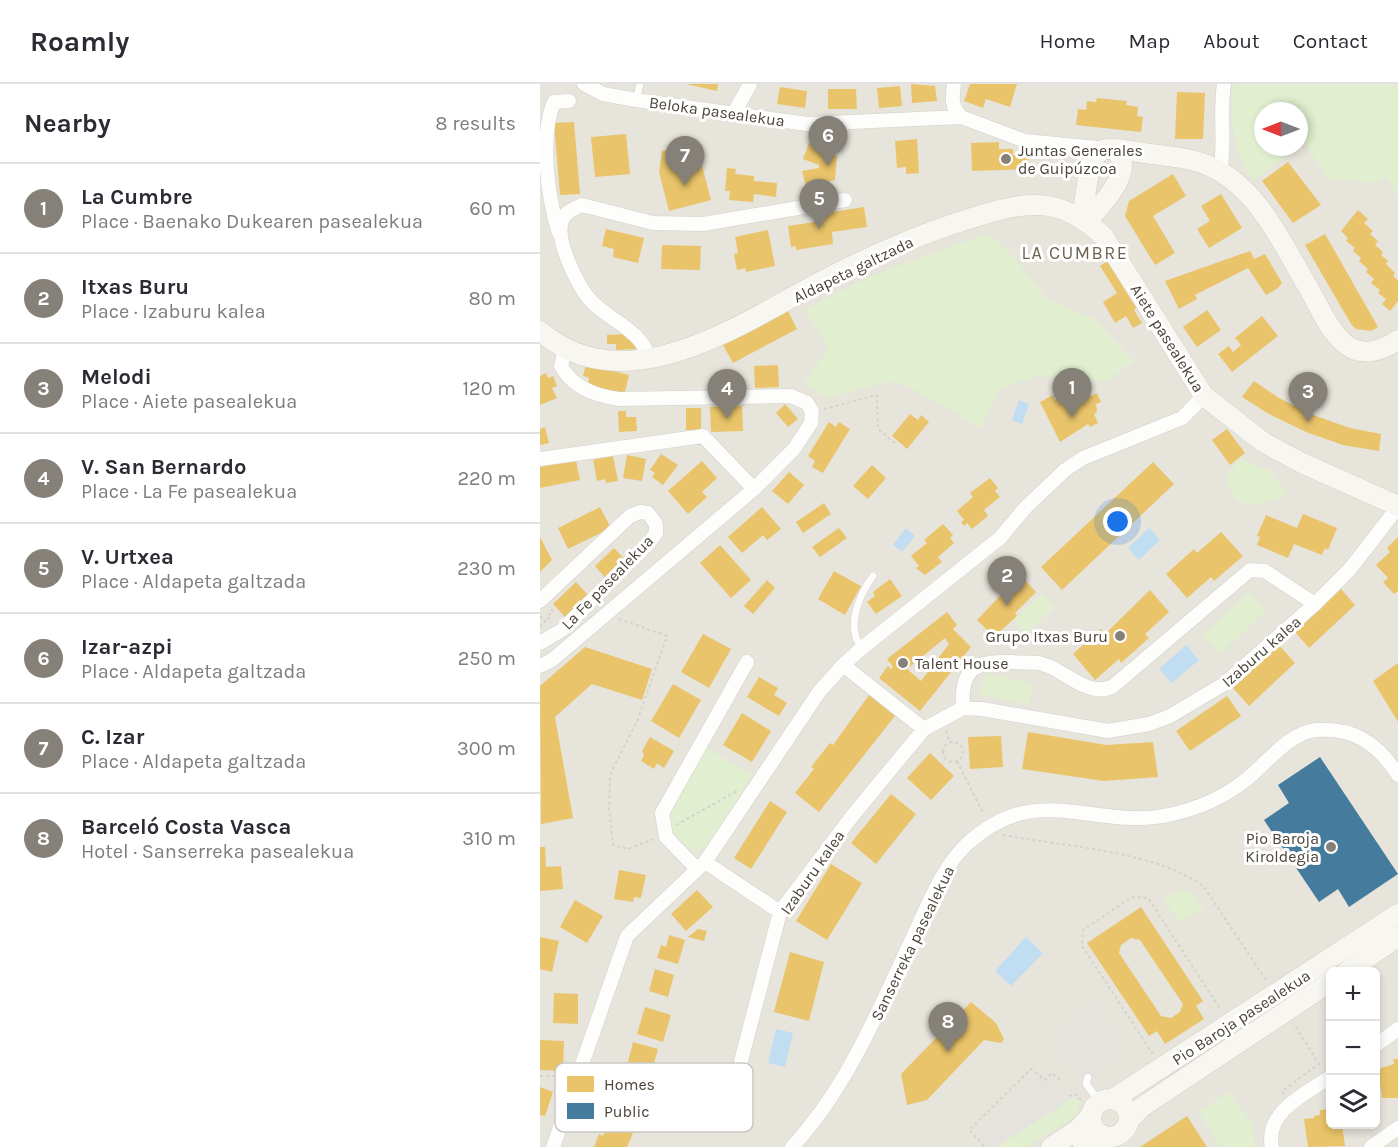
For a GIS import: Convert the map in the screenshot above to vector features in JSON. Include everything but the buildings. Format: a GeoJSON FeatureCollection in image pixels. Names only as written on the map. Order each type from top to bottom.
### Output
{"type":"FeatureCollection","features":[{"type":"Feature","properties":{"kind":"street","name":"Beloka pasealekua"},"geometry":{"type":"LineString","coordinates":[[584,84],[603,94],[636,100],[807,124],[961,117]]}},
{"type":"Feature","properties":{"kind":"street"},"geometry":{"type":"LineString","coordinates":[[734,113],[750,84]]}},
{"type":"Feature","properties":{"kind":"street"},"geometry":{"type":"LineString","coordinates":[[954,84],[952,101],[954,110],[961,117],[1025,141],[1192,160],[1220,172],[1262,209],[1329,324],[1345,344],[1363,351],[1374,351],[1386,348],[1398,340]]}},
{"type":"Feature","properties":{"kind":"street"},"geometry":{"type":"LineString","coordinates":[[1220,172],[1224,152],[1221,105],[1224,84]]}},
{"type":"Feature","properties":{"kind":"street"},"geometry":{"type":"LineString","coordinates":[[569,101],[554,102],[546,113],[541,140],[553,216],[578,281],[590,300],[640,338],[649,358]]}},
{"type":"Feature","properties":{"kind":"street"},"geometry":{"type":"LineString","coordinates":[[1069,147],[1091,162],[1124,168],[1156,156]]}},
{"type":"Feature","properties":{"kind":"street"},"geometry":{"type":"LineString","coordinates":[[1085,219],[1091,162],[1100,151],[1110,149]]}},
{"type":"Feature","properties":{"kind":"street"},"geometry":{"type":"LineString","coordinates":[[1085,219],[1109,193],[1124,168],[1122,160],[1110,149]]}},
{"type":"Feature","properties":{"kind":"street"},"geometry":{"type":"LineString","coordinates":[[1064,209],[1088,190]]}},
{"type":"Feature","properties":{"kind":"street"},"geometry":{"type":"LineString","coordinates":[[1104,237],[1104,217],[1109,193]]}},
{"type":"Feature","properties":{"kind":"street"},"geometry":{"type":"LineString","coordinates":[[562,240],[560,226],[564,217],[582,206],[653,223],[703,224],[845,200]]}},
{"type":"Feature","properties":{"kind":"street","name":"Aldapeta galtzada"},"geometry":{"type":"LineString","coordinates":[[540,331],[565,349],[617,361],[667,356],[705,342],[872,256],[937,229],[1016,205],[1064,209],[1085,219]]}},
{"type":"Feature","properties":{"kind":"street","name":"Aiete pasealekua"},"geometry":{"type":"LineString","coordinates":[[1085,219],[1104,237],[1204,396],[1263,442],[1302,464],[1398,507]]}},
{"type":"Feature","properties":{"kind":"street"},"geometry":{"type":"LineString","coordinates":[[565,349],[561,366],[566,375],[585,390],[602,396],[619,399],[791,396],[807,403],[812,412]]}},
{"type":"Feature","properties":{"kind":"street"},"geometry":{"type":"LineString","coordinates":[[582,1063],[627,936],[701,866],[790,733],[819,692],[843,665],[1000,538],[1026,507],[1065,470],[1083,458],[1182,418],[1204,396]]}},
{"type":"Feature","properties":{"kind":"street","name":"La Fe pasealekua"},"geometry":{"type":"LineString","coordinates":[[540,666],[552,660],[754,489],[794,449],[811,423],[812,412]]}},
{"type":"Feature","properties":{"kind":"street"},"geometry":{"type":"LineString","coordinates":[[540,459],[703,435],[754,489]]}},
{"type":"Feature","properties":{"kind":"street","name":"Izaburu kalea"},"geometry":{"type":"LineString","coordinates":[[741,1063],[780,912],[853,815],[924,729],[963,708],[982,709],[1108,730],[1149,724],[1170,716],[1224,684],[1315,604],[1350,569],[1398,507]]}},
{"type":"Feature","properties":{"kind":"street","name":"La Fe pasealekua"},"geometry":{"type":"LineString","coordinates":[[540,643],[566,625],[649,543],[656,533],[656,524],[648,513],[639,512],[630,516],[543,603]]}},
{"type":"Feature","properties":{"kind":"street","name":"Izaburu kalea"},"geometry":{"type":"LineString","coordinates":[[963,708],[962,689],[968,673],[978,664],[993,661],[1041,663],[1095,690],[1112,687],[1250,570],[1265,571],[1315,604]]}},
{"type":"Feature","properties":{"kind":"street"},"geometry":{"type":"LineString","coordinates":[[747,662],[662,813],[666,837],[701,866],[780,912]]}},
{"type":"Feature","properties":{"kind":"street"},"geometry":{"type":"LineString","coordinates":[[843,665],[924,729]]}},
{"type":"Feature","properties":{"kind":"street","name":"Sanserreka pasealekua"},"geometry":{"type":"LineString","coordinates":[[792,1147],[843,1079],[955,857],[989,826],[1030,810],[1056,808],[1136,818],[1171,815],[1198,807],[1226,794],[1282,747],[1313,730],[1340,730],[1360,736],[1388,759],[1398,775]]}},
{"type":"Feature","properties":{"kind":"street","name":"Pio Baroja pasealekua"},"geometry":{"type":"LineString","coordinates":[[1051,1147],[1077,1130],[1101,1105],[1398,914]]}},
{"type":"Feature","properties":{"kind":"street"},"geometry":{"type":"LineString","coordinates":[[1353,967],[1398,937]]}},
{"type":"Feature","properties":{"kind":"street","name":"Pio Baroja pasealekua"},"geometry":{"type":"LineString","coordinates":[[1129,1120],[1142,1107],[1326,985]]}},
{"type":"Feature","properties":{"kind":"street"},"geometry":{"type":"LineString","coordinates":[[1380,1042],[1398,1029]]}},
{"type":"Feature","properties":{"kind":"street"},"geometry":{"type":"LineString","coordinates":[[1272,1147],[1273,1127],[1279,1114],[1326,1080]]}},
{"type":"Feature","properties":{"kind":"street"},"geometry":{"type":"LineString","coordinates":[[1083,1147],[1106,1137],[1121,1134],[1129,1120],[1125,1106],[1101,1105],[1094,1129],[1106,1137]]}},
{"type":"Feature","properties":{"kind":"street"},"geometry":{"type":"LineString","coordinates":[[1371,1147],[1398,1128]]}},
{"type":"Feature","properties":{"kind":"street"},"geometry":{"type":"LineString","coordinates":[[553,1147],[558,1132]]}},
{"type":"Feature","properties":{"kind":"lane"},"geometry":{"type":"LineString","coordinates":[[636,100],[640,84]]}},
{"type":"Feature","properties":{"kind":"lane"},"geometry":{"type":"LineString","coordinates":[[862,648],[856,641],[856,612],[861,593],[873,576]]}},
{"type":"Feature","properties":{"kind":"lane"},"geometry":{"type":"LineString","coordinates":[[1088,1077],[1086,1084],[1101,1105]]}},
{"type":"Feature","properties":{"kind":"path"},"geometry":{"type":"LineString","coordinates":[[812,412],[877,395],[878,429],[896,444]]}},
{"type":"Feature","properties":{"kind":"path"},"geometry":{"type":"LineString","coordinates":[[543,603],[553,611],[547,617],[553,623],[558,616],[566,625]]}},
{"type":"Feature","properties":{"kind":"path"},"geometry":{"type":"LineString","coordinates":[[540,616],[545,621],[540,627]]}},
{"type":"Feature","properties":{"kind":"path"},"geometry":{"type":"LineString","coordinates":[[616,618],[667,636],[638,719],[610,775],[609,808],[613,845],[628,849],[659,836]]}},
{"type":"Feature","properties":{"kind":"path"},"geometry":{"type":"LineString","coordinates":[[956,743],[962,748],[962,756],[957,761],[949,761],[944,756],[944,748],[948,744],[956,743]]}},
{"type":"Feature","properties":{"kind":"path"},"geometry":{"type":"LineString","coordinates":[[957,761],[989,826],[1000,835],[1128,857],[1192,878],[1204,887],[1269,985]]}},
{"type":"Feature","properties":{"kind":"path"},"geometry":{"type":"LineString","coordinates":[[669,828],[737,791]]}},
{"type":"Feature","properties":{"kind":"path"},"geometry":{"type":"LineString","coordinates":[[1156,1059],[1082,946],[1083,930],[1132,897],[1148,898],[1224,1015]]}},
{"type":"Feature","properties":{"kind":"path"},"geometry":{"type":"LineString","coordinates":[[1290,1105],[1282,1091],[1319,1064],[1294,1024]]}},
{"type":"Feature","properties":{"kind":"path"},"geometry":{"type":"LineString","coordinates":[[984,1146],[969,1130],[1031,1069],[1045,1080],[1052,1073],[1060,1080]]}},
{"type":"Feature","properties":{"kind":"path"},"geometry":{"type":"LineString","coordinates":[[540,1076],[554,1076]]}},
{"type":"Feature","properties":{"kind":"shaded area"},"geometry":{"type":"Polygon","coordinates":[[[540,84],[1398,84],[1398,1147],[540,1147],[540,84]]]}},
{"type":"Feature","properties":{"kind":"shaded area"},"geometry":{"type":"Polygon","coordinates":[[[1093,1003],[1117,1042],[1108,1047],[1114,1059],[1084,1081],[1055,1043],[1093,1003]]]}},
{"type":"Feature","properties":{"kind":"shaded area"},"geometry":{"type":"Polygon","coordinates":[[[1040,1072],[1067,1101],[996,1147],[985,1147],[977,1133],[1040,1072]]]}},
{"type":"Feature","properties":{"kind":"green space"},"geometry":{"type":"Polygon","coordinates":[[[1234,84],[1398,84],[1398,196],[1386,178],[1373,183],[1328,179],[1308,148],[1308,102],[1254,102],[1254,156],[1287,156],[1252,181],[1240,158],[1232,122],[1234,84]]]}},
{"type":"Feature","properties":{"kind":"green space"},"geometry":{"type":"Polygon","coordinates":[[[988,233],[1013,256],[1048,300],[1093,318],[1134,361],[1106,382],[1035,376],[1000,390],[981,428],[908,386],[889,382],[826,398],[804,383],[828,349],[805,309],[871,276],[988,233]]]}},
{"type":"Feature","properties":{"kind":"green space"},"geometry":{"type":"Polygon","coordinates":[[[1241,458],[1270,471],[1289,496],[1246,506],[1234,497],[1225,479],[1241,458]]]}},
{"type":"Feature","properties":{"kind":"green space"},"geometry":{"type":"Polygon","coordinates":[[[1249,592],[1266,611],[1221,653],[1203,635],[1249,592]]]}},
{"type":"Feature","properties":{"kind":"green space"},"geometry":{"type":"Polygon","coordinates":[[[1042,593],[1055,607],[1027,634],[1014,620],[1042,593]]]}},
{"type":"Feature","properties":{"kind":"green space"},"geometry":{"type":"Polygon","coordinates":[[[985,673],[1033,683],[1029,705],[980,695],[985,673]]]}},
{"type":"Feature","properties":{"kind":"green space"},"geometry":{"type":"Polygon","coordinates":[[[707,748],[752,775],[707,847],[698,851],[685,846],[676,837],[671,826],[670,813],[707,748]]]}},
{"type":"Feature","properties":{"kind":"green space"},"geometry":{"type":"Polygon","coordinates":[[[1181,889],[1194,896],[1204,908],[1180,923],[1163,899],[1181,889]]]}},
{"type":"Feature","properties":{"kind":"green space"},"geometry":{"type":"Polygon","coordinates":[[[1229,1092],[1252,1124],[1255,1147],[1220,1147],[1199,1111],[1229,1092]]]}},
{"type":"Feature","properties":{"kind":"green space"},"geometry":{"type":"Polygon","coordinates":[[[1071,1099],[1081,1101],[1075,1117],[1027,1147],[996,1147],[1071,1099]]]}},
{"type":"Feature","properties":{"kind":"water"},"geometry":{"type":"Polygon","coordinates":[[[1019,400],[1029,404],[1022,424],[1012,420],[1019,400]]]}},
{"type":"Feature","properties":{"kind":"water"},"geometry":{"type":"Polygon","coordinates":[[[906,528],[915,536],[902,552],[893,545],[906,528]]]}},
{"type":"Feature","properties":{"kind":"water"},"geometry":{"type":"Polygon","coordinates":[[[1149,528],[1160,540],[1139,560],[1128,548],[1149,528]]]}},
{"type":"Feature","properties":{"kind":"water"},"geometry":{"type":"Polygon","coordinates":[[[1186,645],[1199,660],[1172,683],[1159,669],[1186,645]]]}},
{"type":"Feature","properties":{"kind":"water"},"geometry":{"type":"Polygon","coordinates":[[[1026,937],[1043,953],[1011,986],[995,971],[1026,937]]]}},
{"type":"Feature","properties":{"kind":"water"},"geometry":{"type":"Polygon","coordinates":[[[776,1029],[793,1033],[785,1067],[768,1063],[776,1029]]]}},
{"type":"Feature","properties":{"kind":"place","name":"Juntas Generales de Guipúzcoa"},"geometry":{"type":"Point","coordinates":[1006,159]}},
{"type":"Feature","properties":{"kind":"place","name":"Izar-azpi"},"geometry":{"type":"Point","coordinates":[828,166]}},
{"type":"Feature","properties":{"kind":"place","name":"C. Izar"},"geometry":{"type":"Point","coordinates":[685,186]}},
{"type":"Feature","properties":{"kind":"place","name":"V. Urtxea"},"geometry":{"type":"Point","coordinates":[819,229]}},
{"type":"Feature","properties":{"kind":"place","name":"La Cumbre"},"geometry":{"type":"Point","coordinates":[1072,418]}},
{"type":"Feature","properties":{"kind":"place","name":"V. San Bernardo"},"geometry":{"type":"Point","coordinates":[727,419]}},
{"type":"Feature","properties":{"kind":"place","name":"Melodi"},"geometry":{"type":"Point","coordinates":[1308,422]}},
{"type":"Feature","properties":{"kind":"place","name":"Itxas Buru"},"geometry":{"type":"Point","coordinates":[1007,606]}},
{"type":"Feature","properties":{"kind":"place","name":"Grupo Itxas Buru"},"geometry":{"type":"Point","coordinates":[1120,636]}},
{"type":"Feature","properties":{"kind":"place","name":"Talent House"},"geometry":{"type":"Point","coordinates":[903,663]}},
{"type":"Feature","properties":{"kind":"place","name":"Pio Baroja Kiroldegia"},"geometry":{"type":"Point","coordinates":[1331,847]}},
{"type":"Feature","properties":{"kind":"place","name":"Barceló Costa Vasca"},"geometry":{"type":"Point","coordinates":[948,1052]}},
{"type":"Feature","properties":{"kind":"district","name":"LA CUMBRE"},"geometry":{"type":"Point","coordinates":[1075,253]}}]}
